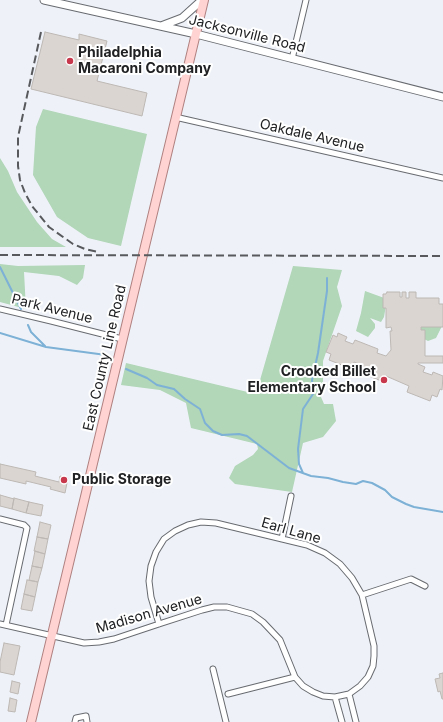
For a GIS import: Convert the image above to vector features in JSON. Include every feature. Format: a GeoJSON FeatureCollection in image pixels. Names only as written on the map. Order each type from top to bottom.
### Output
{"type":"FeatureCollection","features":[{"type":"Feature","properties":{"kind":"main road","name":"Jacksonville Road"},"geometry":{"type":"LineString","coordinates":[[44,0],[159,27],[196,34],[443,97]]}},
{"type":"Feature","properties":{"kind":"main road"},"geometry":{"type":"LineString","coordinates":[[159,27],[182,18],[203,0]]}},
{"type":"Feature","properties":{"kind":"main road","name":"East County Line Road"},"geometry":{"type":"LineString","coordinates":[[31,722],[203,0]]}},
{"type":"Feature","properties":{"kind":"street"},"geometry":{"type":"LineString","coordinates":[[292,59],[306,0]]}},
{"type":"Feature","properties":{"kind":"street","name":"Oakdale Avenue"},"geometry":{"type":"LineString","coordinates":[[175,117],[443,178]]}},
{"type":"Feature","properties":{"kind":"street","name":"Park Avenue"},"geometry":{"type":"LineString","coordinates":[[0,309],[122,339]]}},
{"type":"Feature","properties":{"kind":"street"},"geometry":{"type":"LineString","coordinates":[[282,539],[291,496]]}},
{"type":"Feature","properties":{"kind":"street"},"geometry":{"type":"LineString","coordinates":[[0,519],[24,525],[27,528],[6,625]]}},
{"type":"Feature","properties":{"kind":"street","name":"Earl Lane"},"geometry":{"type":"LineString","coordinates":[[159,624],[151,597],[149,581],[151,566],[156,552],[164,539],[175,531],[188,525],[201,522],[216,523],[316,548],[333,558],[347,571],[362,595],[374,646],[373,666],[368,677],[350,694]]}},
{"type":"Feature","properties":{"kind":"street"},"geometry":{"type":"LineString","coordinates":[[362,595],[411,579],[425,586]]}},
{"type":"Feature","properties":{"kind":"street","name":"Madison Avenue"},"geometry":{"type":"LineString","coordinates":[[0,624],[84,643],[99,642],[114,639],[202,610],[214,607],[227,607],[252,614],[263,622],[280,640],[295,677],[303,686],[323,696],[335,697]]}},
{"type":"Feature","properties":{"kind":"street"},"geometry":{"type":"LineString","coordinates":[[213,669],[226,722]]}},
{"type":"Feature","properties":{"kind":"street"},"geometry":{"type":"LineString","coordinates":[[228,694],[295,677]]}},
{"type":"Feature","properties":{"kind":"street"},"geometry":{"type":"LineString","coordinates":[[342,722],[335,697],[350,694],[356,722]]}},
{"type":"Feature","properties":{"kind":"street"},"geometry":{"type":"LineString","coordinates":[[75,722],[76,718],[86,716],[87,722]]}},
{"type":"Feature","properties":{"kind":"green space"},"geometry":{"type":"Polygon","coordinates":[[[43,109],[147,134],[121,246],[88,238],[57,217],[33,175],[36,127],[43,109]]]}},
{"type":"Feature","properties":{"kind":"green space"},"geometry":{"type":"Polygon","coordinates":[[[0,158],[8,171],[17,192],[37,222],[52,239],[66,247],[0,247],[0,158]]]}},
{"type":"Feature","properties":{"kind":"green space"},"geometry":{"type":"Polygon","coordinates":[[[0,264],[18,266],[85,265],[83,278],[77,285],[59,276],[24,272],[26,309],[0,302],[0,264]]]}},
{"type":"Feature","properties":{"kind":"green space"},"geometry":{"type":"Polygon","coordinates":[[[293,266],[342,270],[337,287],[342,306],[323,361],[323,390],[321,397],[324,404],[333,404],[336,421],[323,437],[303,443],[292,492],[235,484],[229,478],[235,466],[253,455],[258,449],[257,444],[191,428],[186,403],[160,390],[121,385],[126,363],[256,394],[293,266]]]}},
{"type":"Feature","properties":{"kind":"green space"},"geometry":{"type":"Polygon","coordinates":[[[365,291],[387,299],[384,317],[381,322],[370,318],[375,324],[375,328],[368,337],[356,331],[365,291]]]}},
{"type":"Feature","properties":{"kind":"green space"},"geometry":{"type":"Polygon","coordinates":[[[422,323],[443,324],[436,338],[428,341],[416,335],[422,323]]]}},
{"type":"Feature","properties":{"kind":"building","name":"Philadelphia Macaroni Company"},"geometry":{"type":"Polygon","coordinates":[[[45,32],[79,40],[79,34],[107,41],[97,81],[147,93],[142,116],[31,89],[45,32]]]}},
{"type":"Feature","properties":{"kind":"building"},"geometry":{"type":"Polygon","coordinates":[[[387,292],[400,292],[400,297],[402,297],[402,292],[406,292],[406,298],[409,298],[409,292],[416,292],[416,298],[439,298],[439,304],[443,304],[443,327],[421,327],[421,330],[425,330],[425,356],[443,356],[443,363],[418,363],[425,367],[423,372],[432,375],[433,372],[443,376],[442,390],[440,389],[437,397],[432,395],[430,401],[407,392],[409,386],[386,376],[384,382],[361,373],[364,366],[354,362],[352,369],[329,360],[331,354],[326,352],[333,335],[337,337],[338,333],[347,337],[345,341],[353,344],[355,340],[378,349],[377,353],[386,356],[391,350],[390,331],[392,331],[391,327],[386,328],[386,308],[383,308],[383,294],[386,294],[387,292]]]}},
{"type":"Feature","properties":{"kind":"building"},"geometry":{"type":"Polygon","coordinates":[[[0,464],[36,472],[35,476],[59,482],[60,476],[68,478],[65,493],[50,489],[51,487],[26,481],[26,484],[0,478],[0,464]]]}},
{"type":"Feature","properties":{"kind":"building"},"geometry":{"type":"Polygon","coordinates":[[[0,495],[14,499],[12,509],[0,506],[0,495]]]}},
{"type":"Feature","properties":{"kind":"building"},"geometry":{"type":"Polygon","coordinates":[[[14,498],[29,502],[26,513],[12,509],[14,498]]]}},
{"type":"Feature","properties":{"kind":"building"},"geometry":{"type":"Polygon","coordinates":[[[29,502],[43,505],[41,516],[26,513],[29,502]]]}},
{"type":"Feature","properties":{"kind":"building"},"geometry":{"type":"Polygon","coordinates":[[[40,522],[51,525],[48,539],[37,537],[40,522]]]}},
{"type":"Feature","properties":{"kind":"building"},"geometry":{"type":"Polygon","coordinates":[[[37,537],[48,539],[45,554],[34,551],[37,537]]]}},
{"type":"Feature","properties":{"kind":"building"},"geometry":{"type":"Polygon","coordinates":[[[35,551],[45,554],[42,568],[32,566],[35,551]]]}},
{"type":"Feature","properties":{"kind":"building"},"geometry":{"type":"Polygon","coordinates":[[[32,566],[42,568],[38,582],[29,580],[32,566]]]}},
{"type":"Feature","properties":{"kind":"building"},"geometry":{"type":"Polygon","coordinates":[[[27,580],[38,582],[35,597],[24,594],[27,580]]]}},
{"type":"Feature","properties":{"kind":"building"},"geometry":{"type":"Polygon","coordinates":[[[24,594],[35,597],[32,611],[21,609],[24,594]]]}},
{"type":"Feature","properties":{"kind":"building"},"geometry":{"type":"Polygon","coordinates":[[[4,643],[20,646],[14,675],[0,672],[0,662],[4,643]]]}},
{"type":"Feature","properties":{"kind":"building"},"geometry":{"type":"Polygon","coordinates":[[[443,673],[442,699],[440,691],[438,692],[435,679],[440,678],[439,674],[443,673]]]}},
{"type":"Feature","properties":{"kind":"building"},"geometry":{"type":"Polygon","coordinates":[[[12,681],[20,683],[18,694],[10,692],[12,681]]]}},
{"type":"Feature","properties":{"kind":"building"},"geometry":{"type":"Polygon","coordinates":[[[10,698],[17,700],[15,712],[8,711],[10,698]]]}},
{"type":"Feature","properties":{"kind":"waterway"},"geometry":{"type":"LineString","coordinates":[[0,267],[21,309]]}},
{"type":"Feature","properties":{"kind":"waterway"},"geometry":{"type":"LineString","coordinates":[[303,473],[299,464],[298,449],[303,409],[313,394],[312,380],[318,353],[327,291],[327,278]]}},
{"type":"Feature","properties":{"kind":"waterway"},"geometry":{"type":"LineString","coordinates":[[28,325],[31,332],[45,346]]}},
{"type":"Feature","properties":{"kind":"waterway"},"geometry":{"type":"LineString","coordinates":[[0,333],[46,347],[106,355]]}},
{"type":"Feature","properties":{"kind":"waterway"},"geometry":{"type":"LineString","coordinates":[[126,369],[147,378],[157,385],[174,389],[185,399],[200,409],[205,423],[213,431],[222,435],[239,434],[247,436],[289,468],[311,476],[343,482],[356,484],[363,481],[372,483],[385,490],[392,497],[406,504],[414,507],[443,512]]}},
{"type":"Feature","properties":{"kind":"railway"},"geometry":{"type":"LineString","coordinates":[[41,32],[18,137],[18,166],[20,180],[32,206],[49,227],[73,244],[98,252]]}},
{"type":"Feature","properties":{"kind":"railway"},"geometry":{"type":"LineString","coordinates":[[0,255],[443,256]]}},
{"type":"Feature","properties":{"kind":"place","name":"Philadelphia Macaroni Company"},"geometry":{"type":"Point","coordinates":[70,61]}},
{"type":"Feature","properties":{"kind":"place","name":"Crooked Billet Elementary School"},"geometry":{"type":"Point","coordinates":[384,380]}},
{"type":"Feature","properties":{"kind":"place","name":"Public Storage"},"geometry":{"type":"Point","coordinates":[64,480]}}]}
